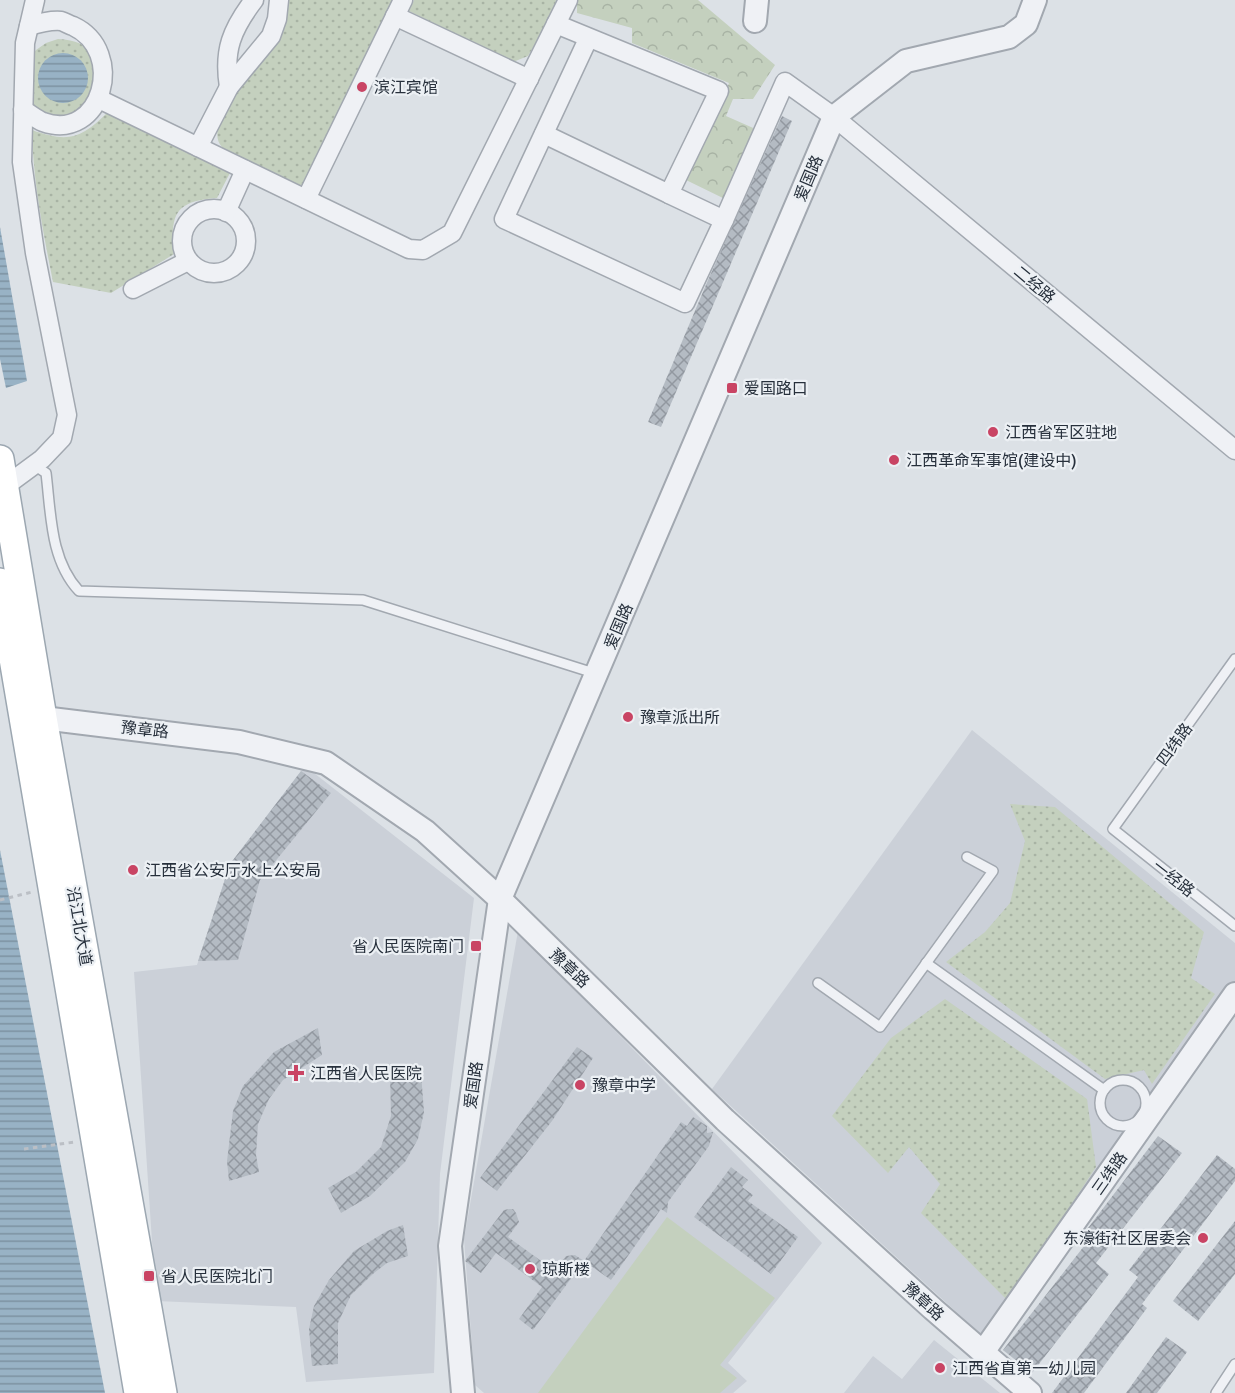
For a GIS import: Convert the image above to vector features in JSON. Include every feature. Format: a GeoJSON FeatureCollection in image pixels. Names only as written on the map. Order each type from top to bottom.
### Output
{"type":"FeatureCollection","features":[{"type":"Feature","properties":{"kind":"main road","name":"沿江北大道"},"geometry":{"type":"LineString","coordinates":[[0,459],[52,886],[138,1393]]}},
{"type":"Feature","properties":{"kind":"main road","name":"沿江北大道"},"geometry":{"type":"LineString","coordinates":[[0,582],[33,721],[162,1393]]}},
{"type":"Feature","properties":{"kind":"street"},"geometry":{"type":"LineString","coordinates":[[2,487],[34,465],[62,438],[67,415],[33,242],[22,162],[25,43],[34,0]]}},
{"type":"Feature","properties":{"kind":"street"},"geometry":{"type":"LineString","coordinates":[[229,87],[226,67],[228,50],[241,18],[254,0]]}},
{"type":"Feature","properties":{"kind":"street"},"geometry":{"type":"LineString","coordinates":[[198,147],[229,87],[271,36],[279,0]]}},
{"type":"Feature","properties":{"kind":"street"},"geometry":{"type":"LineString","coordinates":[[99,99],[409,249],[423,250],[452,233],[568,0]]}},
{"type":"Feature","properties":{"kind":"street","name":"爱国路"},"geometry":{"type":"LineString","coordinates":[[464,1393],[450,1246],[500,899],[834,117],[906,62],[1009,37],[1026,24],[1035,0]]}},
{"type":"Feature","properties":{"kind":"street"},"geometry":{"type":"LineString","coordinates":[[306,199],[399,8],[529,80]]}},
{"type":"Feature","properties":{"kind":"street"},"geometry":{"type":"LineString","coordinates":[[23,110],[42,121],[56,124],[73,123],[87,113],[99,99],[104,82],[97,46],[83,31],[62,21],[29,26]]}},
{"type":"Feature","properties":{"kind":"street"},"geometry":{"type":"LineString","coordinates":[[556,24],[719,91],[669,194]]}},
{"type":"Feature","properties":{"kind":"street"},"geometry":{"type":"LineString","coordinates":[[544,134],[724,220],[685,303],[504,219],[588,39]]}},
{"type":"Feature","properties":{"kind":"street","name":"二经路"},"geometry":{"type":"LineString","coordinates":[[724,220],[785,82],[834,117],[1235,450]]}},
{"type":"Feature","properties":{"kind":"street"},"geometry":{"type":"LineString","coordinates":[[226,212],[245,170]]}},
{"type":"Feature","properties":{"kind":"street"},"geometry":{"type":"LineString","coordinates":[[216,209],[226,212],[235,217],[245,235],[242,255],[236,264],[217,273],[196,268],[188,261],[183,251],[184,230],[189,221],[206,210],[216,209]]}},
{"type":"Feature","properties":{"kind":"street"},"geometry":{"type":"LineString","coordinates":[[133,289],[188,261]]}},
{"type":"Feature","properties":{"kind":"street","name":"豫章路"},"geometry":{"type":"LineString","coordinates":[[33,721],[239,742],[326,763],[425,831],[500,899],[725,1120],[1029,1393]]}},
{"type":"Feature","properties":{"kind":"street","name":"三纬路"},"geometry":{"type":"LineString","coordinates":[[983,1352],[1144,1118],[1235,994]]}},
{"type":"Feature","properties":{"kind":"lane"},"geometry":{"type":"LineString","coordinates":[[34,465],[46,472],[56,550],[70,581],[79,591],[363,600],[597,674]]}},
{"type":"Feature","properties":{"kind":"lane","name":"四纬路"},"geometry":{"type":"LineString","coordinates":[[1113,829],[1235,659]]}},
{"type":"Feature","properties":{"kind":"lane","name":"一经路"},"geometry":{"type":"LineString","coordinates":[[1113,829],[1235,926]]}},
{"type":"Feature","properties":{"kind":"lane"},"geometry":{"type":"LineString","coordinates":[[818,983],[880,1027],[993,871],[967,857]]}},
{"type":"Feature","properties":{"kind":"lane"},"geometry":{"type":"LineString","coordinates":[[926,963],[1104,1090]]}},
{"type":"Feature","properties":{"kind":"lane"},"geometry":{"type":"LineString","coordinates":[[1125,1080],[1140,1087],[1146,1101],[1144,1118],[1123,1127],[1109,1123],[1104,1117],[1100,1103],[1104,1090],[1110,1084],[1125,1080]]}},
{"type":"Feature","properties":{"kind":"lane"},"geometry":{"type":"LineString","coordinates":[[1216,1393],[1235,1364]]}},
{"type":"Feature","properties":{"kind":"path"},"geometry":{"type":"LineString","coordinates":[[0,900],[52,886]]}},
{"type":"Feature","properties":{"kind":"path"},"geometry":{"type":"LineString","coordinates":[[24,1149],[95,1139]]}},
{"type":"Feature","properties":{"kind":"shaded area"},"geometry":{"type":"Polygon","coordinates":[[[972,730],[1235,943],[1235,981],[986,1339],[712,1089],[972,730]]]}},
{"type":"Feature","properties":{"kind":"shaded area","name":"江西省人民医院"},"geometry":{"type":"Polygon","coordinates":[[[305,766],[474,898],[440,1174],[434,1373],[306,1382],[296,1307],[156,1301],[134,972],[197,965],[230,864],[305,766]]]}},
{"type":"Feature","properties":{"kind":"shaded area","name":"豫章中学"},"geometry":{"type":"Polygon","coordinates":[[[518,931],[822,1243],[728,1363],[747,1381],[733,1393],[484,1393],[475,1385],[464,1239],[518,931]]]}},
{"type":"Feature","properties":{"kind":"shaded area","name":"江西省直第一幼儿园"},"geometry":{"type":"Polygon","coordinates":[[[934,1340],[1000,1393],[844,1393],[873,1356],[902,1379],[934,1340]]]}},
{"type":"Feature","properties":{"kind":"green space"},"geometry":{"type":"Polygon","coordinates":[[[287,0],[396,0],[306,183],[300,186],[247,163],[228,152],[222,147],[217,136],[220,122],[228,106],[283,32],[287,0]]]}},
{"type":"Feature","properties":{"kind":"green space"},"geometry":{"type":"Polygon","coordinates":[[[414,0],[556,0],[554,12],[528,56],[513,62],[409,11],[414,0]]]}},
{"type":"Feature","properties":{"kind":"green space"},"geometry":{"type":"Polygon","coordinates":[[[577,0],[698,0],[775,65],[753,99],[733,99],[726,116],[760,131],[729,201],[686,180],[729,83],[632,43],[632,28],[577,13],[577,0]]]}},
{"type":"Feature","properties":{"kind":"green space"},"geometry":{"type":"Polygon","coordinates":[[[58,39],[70,40],[86,47],[91,53],[99,77],[101,88],[75,116],[48,115],[37,109],[29,98],[28,60],[46,43],[58,39]]]}},
{"type":"Feature","properties":{"kind":"green space"},"geometry":{"type":"Polygon","coordinates":[[[108,112],[231,171],[217,198],[192,202],[178,212],[173,229],[174,254],[111,293],[53,282],[36,187],[32,130],[55,136],[73,136],[90,128],[108,112]]]}},
{"type":"Feature","properties":{"kind":"green space"},"geometry":{"type":"Polygon","coordinates":[[[1010,804],[1055,807],[1204,932],[1191,978],[1215,994],[1152,1084],[1144,1070],[1105,1079],[946,962],[985,932],[1010,903],[1025,841],[1010,804]]]}},
{"type":"Feature","properties":{"kind":"green space"},"geometry":{"type":"Polygon","coordinates":[[[945,999],[1087,1099],[1096,1167],[1008,1301],[921,1213],[940,1184],[909,1147],[888,1173],[832,1116],[891,1038],[945,999]]]}},
{"type":"Feature","properties":{"kind":"green space"},"geometry":{"type":"Polygon","coordinates":[[[667,1217],[775,1298],[720,1365],[737,1378],[720,1393],[538,1393],[667,1217]]]}},
{"type":"Feature","properties":{"kind":"water"},"geometry":{"type":"Polygon","coordinates":[[[58,53],[68,53],[81,60],[88,73],[88,83],[81,96],[68,103],[58,103],[49,99],[42,92],[38,83],[38,73],[42,64],[49,57],[58,53]]]}},
{"type":"Feature","properties":{"kind":"water"},"geometry":{"type":"Polygon","coordinates":[[[0,227],[27,381],[6,388],[0,359],[0,227]]]}},
{"type":"Feature","properties":{"kind":"water"},"geometry":{"type":"Polygon","coordinates":[[[0,850],[105,1393],[0,1393],[0,850]]]}},
{"type":"Feature","properties":{"kind":"building"},"geometry":{"type":"Polygon","coordinates":[[[782,116],[792,121],[661,427],[648,422],[708,280],[782,116]]]}},
{"type":"Feature","properties":{"kind":"building"},"geometry":{"type":"Polygon","coordinates":[[[301,771],[331,793],[260,880],[238,960],[198,961],[230,864],[301,771]]]}},
{"type":"Feature","properties":{"kind":"building"},"geometry":{"type":"Polygon","coordinates":[[[318,1028],[322,1055],[283,1080],[269,1099],[258,1124],[256,1155],[259,1172],[229,1181],[227,1161],[233,1111],[243,1086],[274,1052],[318,1028]]]}},
{"type":"Feature","properties":{"kind":"building"},"geometry":{"type":"Polygon","coordinates":[[[577,1047],[593,1058],[552,1121],[497,1191],[480,1178],[577,1047]]]}},
{"type":"Feature","properties":{"kind":"building"},"geometry":{"type":"Polygon","coordinates":[[[421,1073],[424,1112],[418,1139],[405,1162],[370,1196],[341,1213],[328,1188],[356,1172],[381,1147],[391,1116],[390,1076],[421,1073]]]}},
{"type":"Feature","properties":{"kind":"building"},"geometry":{"type":"Polygon","coordinates":[[[693,1117],[707,1126],[707,1133],[713,1132],[709,1146],[668,1202],[667,1213],[661,1209],[611,1280],[584,1261],[681,1122],[687,1126],[693,1117]]]}},
{"type":"Feature","properties":{"kind":"building"},"geometry":{"type":"Polygon","coordinates":[[[1158,1136],[1182,1153],[1096,1263],[1109,1274],[1032,1373],[1003,1350],[1088,1241],[1082,1236],[1158,1136]]]}},
{"type":"Feature","properties":{"kind":"building"},"geometry":{"type":"Polygon","coordinates":[[[1217,1155],[1235,1169],[1235,1181],[1142,1304],[1147,1308],[1084,1393],[1052,1393],[1138,1277],[1129,1270],[1217,1155]]]}},
{"type":"Feature","properties":{"kind":"building"},"geometry":{"type":"Polygon","coordinates":[[[731,1167],[748,1180],[742,1187],[753,1195],[748,1201],[798,1237],[771,1274],[694,1217],[731,1167]]]}},
{"type":"Feature","properties":{"kind":"building","name":"琼斯楼"},"geometry":{"type":"Polygon","coordinates":[[[513,1209],[519,1222],[508,1237],[555,1271],[566,1256],[575,1255],[584,1261],[533,1330],[519,1319],[542,1287],[496,1253],[481,1273],[465,1261],[504,1210],[513,1209]]]}},
{"type":"Feature","properties":{"kind":"building"},"geometry":{"type":"Polygon","coordinates":[[[1235,1221],[1235,1274],[1198,1321],[1173,1301],[1235,1221]]]}},
{"type":"Feature","properties":{"kind":"building"},"geometry":{"type":"Polygon","coordinates":[[[403,1225],[408,1256],[387,1263],[351,1295],[338,1323],[338,1364],[312,1366],[309,1329],[314,1306],[329,1280],[354,1251],[387,1231],[403,1225]]]}},
{"type":"Feature","properties":{"kind":"building"},"geometry":{"type":"Polygon","coordinates":[[[1166,1337],[1187,1352],[1157,1393],[1126,1393],[1166,1337]]]}},
{"type":"Feature","properties":{"kind":"place","name":"滨江宾馆"},"geometry":{"type":"Point","coordinates":[362,87]}},
{"type":"Feature","properties":{"kind":"place","name":"爱国路口"},"geometry":{"type":"Point","coordinates":[732,388]}},
{"type":"Feature","properties":{"kind":"place","name":"江西省军区驻地"},"geometry":{"type":"Point","coordinates":[993,432]}},
{"type":"Feature","properties":{"kind":"place","name":"江西革命军事馆(建设中)"},"geometry":{"type":"Point","coordinates":[894,460]}},
{"type":"Feature","properties":{"kind":"place","name":"豫章派出所"},"geometry":{"type":"Point","coordinates":[628,717]}},
{"type":"Feature","properties":{"kind":"place","name":"江西省公安厅水上公安局"},"geometry":{"type":"Point","coordinates":[133,870]}},
{"type":"Feature","properties":{"kind":"place","name":"省人民医院南门"},"geometry":{"type":"Point","coordinates":[476,946]}},
{"type":"Feature","properties":{"kind":"place","name":"江西省人民医院"},"geometry":{"type":"Point","coordinates":[296,1073]}},
{"type":"Feature","properties":{"kind":"place","name":"豫章中学"},"geometry":{"type":"Point","coordinates":[580,1085]}},
{"type":"Feature","properties":{"kind":"place","name":"东濠街社区居委会"},"geometry":{"type":"Point","coordinates":[1203,1238]}},
{"type":"Feature","properties":{"kind":"place","name":"琼斯楼"},"geometry":{"type":"Point","coordinates":[530,1269]}},
{"type":"Feature","properties":{"kind":"place","name":"省人民医院北门"},"geometry":{"type":"Point","coordinates":[149,1276]}},
{"type":"Feature","properties":{"kind":"place","name":"江西省直第一幼儿园"},"geometry":{"type":"Point","coordinates":[940,1368]}}]}
